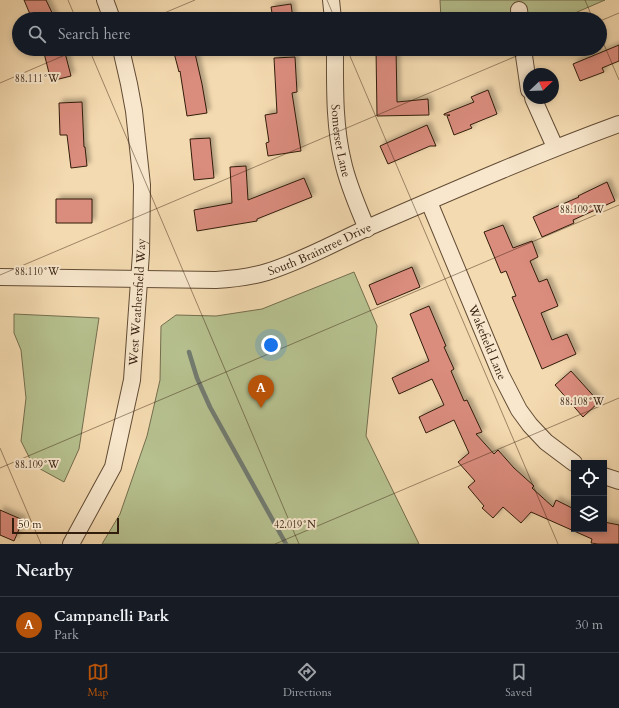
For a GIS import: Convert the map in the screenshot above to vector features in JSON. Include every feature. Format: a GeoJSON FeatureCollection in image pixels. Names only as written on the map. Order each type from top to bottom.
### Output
{"type":"FeatureCollection","features":[{"type":"Feature","properties":{"kind":"street"},"geometry":{"type":"LineString","coordinates":[[106,0],[110,12]]}},
{"type":"Feature","properties":{"kind":"street"},"geometry":{"type":"LineString","coordinates":[[331,0],[332,12]]}},
{"type":"Feature","properties":{"kind":"street","name":"West Weathersfield Way"},"geometry":{"type":"LineString","coordinates":[[71,544],[113,467],[132,380],[142,227],[141,178],[134,111],[123,56]]}},
{"type":"Feature","properties":{"kind":"street","name":"Somerset Lane"},"geometry":{"type":"LineString","coordinates":[[335,56],[338,140],[351,191],[367,229]]}},
{"type":"Feature","properties":{"kind":"street"},"geometry":{"type":"LineString","coordinates":[[524,56],[526,68]]}},
{"type":"Feature","properties":{"kind":"street"},"geometry":{"type":"LineString","coordinates":[[536,104],[555,147]]}},
{"type":"Feature","properties":{"kind":"street","name":"South Braintree Drive"},"geometry":{"type":"LineString","coordinates":[[0,277],[216,280],[251,276],[289,264],[555,147],[619,124]]}},
{"type":"Feature","properties":{"kind":"street","name":"Wakefield Lane"},"geometry":{"type":"LineString","coordinates":[[429,202],[501,375],[518,410],[546,442],[571,461]]}},
{"type":"Feature","properties":{"kind":"street"},"geometry":{"type":"LineString","coordinates":[[607,477],[619,481]]}},
{"type":"Feature","properties":{"kind":"green space"},"geometry":{"type":"Polygon","coordinates":[[[440,0],[605,0],[577,12],[441,12],[440,0]]]}},
{"type":"Feature","properties":{"kind":"green space"},"geometry":{"type":"Polygon","coordinates":[[[354,272],[377,326],[366,436],[419,544],[102,544],[120,514],[147,436],[160,380],[161,326],[176,315],[216,316],[262,309],[354,272]]]}},
{"type":"Feature","properties":{"kind":"green space"},"geometry":{"type":"Polygon","coordinates":[[[14,314],[99,318],[79,449],[64,482],[33,465],[21,441],[26,398],[21,350],[14,333],[14,314]]]}},
{"type":"Feature","properties":{"kind":"building"},"geometry":{"type":"Polygon","coordinates":[[[24,0],[46,0],[52,12],[29,12],[24,0]]]}},
{"type":"Feature","properties":{"kind":"building"},"geometry":{"type":"Polygon","coordinates":[[[291,4],[292,12],[272,12],[271,7],[291,4]]]}},
{"type":"Feature","properties":{"kind":"building"},"geometry":{"type":"Polygon","coordinates":[[[619,45],[619,61],[602,68],[604,72],[580,81],[573,64],[592,56],[607,56],[607,50],[619,45]]]}},
{"type":"Feature","properties":{"kind":"building"},"geometry":{"type":"Polygon","coordinates":[[[45,56],[66,56],[71,76],[51,81],[45,56]]]}},
{"type":"Feature","properties":{"kind":"building"},"geometry":{"type":"Polygon","coordinates":[[[175,56],[196,56],[207,113],[187,116],[180,71],[179,72],[175,56]]]}},
{"type":"Feature","properties":{"kind":"building"},"geometry":{"type":"Polygon","coordinates":[[[376,56],[396,56],[397,102],[428,99],[429,115],[377,116],[376,56]]]}},
{"type":"Feature","properties":{"kind":"building"},"geometry":{"type":"Polygon","coordinates":[[[295,57],[297,92],[292,93],[301,151],[268,156],[266,143],[269,142],[265,115],[277,113],[274,58],[295,57]]]}},
{"type":"Feature","properties":{"kind":"building"},"geometry":{"type":"Polygon","coordinates":[[[488,90],[497,114],[470,125],[472,128],[454,135],[447,116],[450,115],[444,114],[474,102],[471,97],[488,90]]]}},
{"type":"Feature","properties":{"kind":"building"},"geometry":{"type":"Polygon","coordinates":[[[82,102],[84,147],[87,166],[71,168],[67,135],[60,135],[59,103],[82,102]]]}},
{"type":"Feature","properties":{"kind":"building"},"geometry":{"type":"Polygon","coordinates":[[[427,125],[436,146],[430,146],[388,164],[380,146],[427,125]]]}},
{"type":"Feature","properties":{"kind":"building"},"geometry":{"type":"Polygon","coordinates":[[[210,138],[214,178],[194,180],[190,139],[210,138]]]}},
{"type":"Feature","properties":{"kind":"building"},"geometry":{"type":"Polygon","coordinates":[[[246,166],[248,200],[304,178],[312,197],[257,219],[257,221],[197,231],[194,210],[232,203],[230,167],[246,166]]]}},
{"type":"Feature","properties":{"kind":"building"},"geometry":{"type":"Polygon","coordinates":[[[607,182],[615,201],[573,220],[574,223],[542,237],[533,217],[579,197],[578,196],[607,182]]]}},
{"type":"Feature","properties":{"kind":"building"},"geometry":{"type":"Polygon","coordinates":[[[56,199],[92,199],[92,223],[56,223],[56,199]]]}},
{"type":"Feature","properties":{"kind":"building"},"geometry":{"type":"Polygon","coordinates":[[[503,225],[513,248],[532,241],[538,257],[530,261],[539,282],[547,279],[558,306],[541,313],[552,340],[567,334],[576,354],[542,369],[512,297],[516,296],[506,271],[501,273],[484,232],[503,225]]]}},
{"type":"Feature","properties":{"kind":"building"},"geometry":{"type":"Polygon","coordinates":[[[412,267],[420,287],[377,305],[369,285],[412,267]]]}},
{"type":"Feature","properties":{"kind":"building"},"geometry":{"type":"Polygon","coordinates":[[[429,306],[454,369],[451,371],[464,401],[467,400],[482,432],[476,434],[494,454],[498,450],[514,468],[534,486],[532,488],[553,507],[556,500],[571,508],[571,530],[531,512],[521,523],[503,507],[493,518],[482,508],[484,506],[468,487],[475,481],[458,462],[469,453],[454,420],[426,433],[419,417],[444,405],[432,379],[399,394],[392,378],[429,361],[410,314],[429,306]]]}},
{"type":"Feature","properties":{"kind":"building"},"geometry":{"type":"Polygon","coordinates":[[[571,371],[599,402],[583,417],[555,385],[571,371]]]}},
{"type":"Feature","properties":{"kind":"building"},"geometry":{"type":"Polygon","coordinates":[[[0,510],[23,520],[14,541],[0,535],[0,510]]]}},
{"type":"Feature","properties":{"kind":"building"},"geometry":{"type":"Polygon","coordinates":[[[607,523],[619,525],[619,544],[591,543],[592,539],[576,532],[607,532],[607,523]]]}},
{"type":"Feature","properties":{"kind":"waterway"},"geometry":{"type":"LineString","coordinates":[[189,352],[197,378],[210,407],[286,544]]}},
{"type":"Feature","properties":{"kind":"place","name":"Campanelli Park"},"geometry":{"type":"Point","coordinates":[261,408]}}]}
